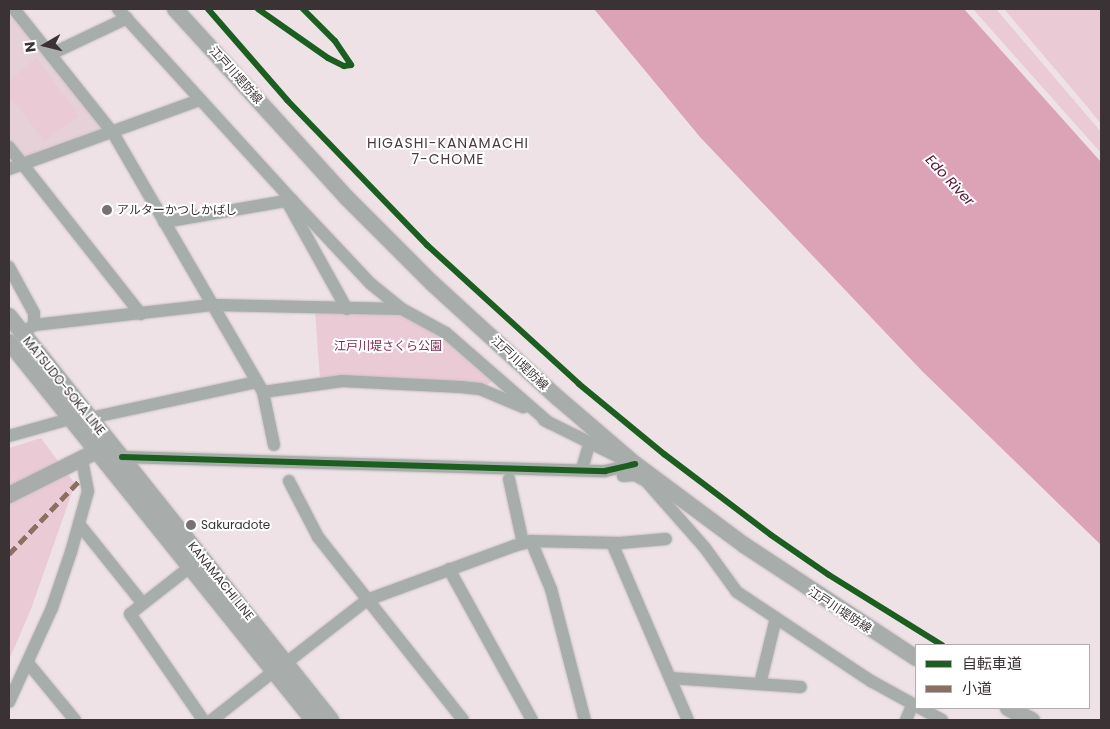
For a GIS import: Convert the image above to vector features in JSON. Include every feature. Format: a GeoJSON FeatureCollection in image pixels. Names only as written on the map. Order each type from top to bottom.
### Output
{"type":"FeatureCollection","features":[{"type":"Feature","properties":{"kind":"main road","name":"江戸川堤防線"},"geometry":{"type":"LineString","coordinates":[[175,9],[380,232],[558,398],[635,464],[786,574],[915,657]]}},
{"type":"Feature","properties":{"kind":"main road","name":"MATSUDO-SOKA LINE"},"geometry":{"type":"LineString","coordinates":[[9,316],[90,418],[104,448]]}},
{"type":"Feature","properties":{"kind":"main road","name":"MATSUDO-SOKA LINE"},"geometry":{"type":"LineString","coordinates":[[22,333],[70,419],[104,448]]}},
{"type":"Feature","properties":{"kind":"main road","name":"MATSUDO-SOKA LINE"},"geometry":{"type":"LineString","coordinates":[[9,494],[82,461],[104,448]]}},
{"type":"Feature","properties":{"kind":"main road","name":"KANAMACHI LINE"},"geometry":{"type":"LineString","coordinates":[[104,448],[122,457],[280,667],[313,720]]}},
{"type":"Feature","properties":{"kind":"main road","name":"KANAMACHI LINE"},"geometry":{"type":"LineString","coordinates":[[104,448],[190,567],[280,667],[331,720]]}},
{"type":"Feature","properties":{"kind":"main road"},"geometry":{"type":"LineString","coordinates":[[1010,709],[1032,720]]}},
{"type":"Feature","properties":{"kind":"street"},"geometry":{"type":"LineString","coordinates":[[14,9],[113,133],[260,387],[274,445]]}},
{"type":"Feature","properties":{"kind":"street"},"geometry":{"type":"LineString","coordinates":[[51,54],[122,14],[289,201],[371,284],[402,309],[446,333],[549,423]]}},
{"type":"Feature","properties":{"kind":"street"},"geometry":{"type":"LineString","coordinates":[[9,169],[200,100]]}},
{"type":"Feature","properties":{"kind":"street"},"geometry":{"type":"LineString","coordinates":[[9,147],[141,314]]}},
{"type":"Feature","properties":{"kind":"street"},"geometry":{"type":"LineString","coordinates":[[164,222],[289,201]]}},
{"type":"Feature","properties":{"kind":"street"},"geometry":{"type":"LineString","coordinates":[[289,201],[347,309]]}},
{"type":"Feature","properties":{"kind":"street"},"geometry":{"type":"LineString","coordinates":[[9,267],[34,313],[22,333]]}},
{"type":"Feature","properties":{"kind":"street"},"geometry":{"type":"LineString","coordinates":[[22,333],[212,305],[402,309]]}},
{"type":"Feature","properties":{"kind":"street"},"geometry":{"type":"LineString","coordinates":[[90,418],[260,387],[342,381],[480,389],[512,400],[589,445],[635,464]]}},
{"type":"Feature","properties":{"kind":"street"},"geometry":{"type":"LineString","coordinates":[[9,436],[70,419]]}},
{"type":"Feature","properties":{"kind":"street"},"geometry":{"type":"LineString","coordinates":[[582,469],[589,445]]}},
{"type":"Feature","properties":{"kind":"street"},"geometry":{"type":"LineString","coordinates":[[122,457],[610,470],[635,464]]}},
{"type":"Feature","properties":{"kind":"street"},"geometry":{"type":"LineString","coordinates":[[9,702],[52,608],[79,524],[88,485],[82,461]]}},
{"type":"Feature","properties":{"kind":"street"},"geometry":{"type":"LineString","coordinates":[[623,476],[635,475],[646,481],[705,548],[737,592],[915,707]]}},
{"type":"Feature","properties":{"kind":"street"},"geometry":{"type":"LineString","coordinates":[[509,479],[527,542],[551,589],[584,720]]}},
{"type":"Feature","properties":{"kind":"street"},"geometry":{"type":"LineString","coordinates":[[289,481],[318,537],[463,720]]}},
{"type":"Feature","properties":{"kind":"street"},"geometry":{"type":"LineString","coordinates":[[79,524],[142,604]]}},
{"type":"Feature","properties":{"kind":"street"},"geometry":{"type":"LineString","coordinates":[[212,720],[367,600],[527,542],[612,543],[666,539]]}},
{"type":"Feature","properties":{"kind":"street"},"geometry":{"type":"LineString","coordinates":[[612,543],[688,720]]}},
{"type":"Feature","properties":{"kind":"street"},"geometry":{"type":"LineString","coordinates":[[190,567],[130,614],[203,720]]}},
{"type":"Feature","properties":{"kind":"street"},"geometry":{"type":"LineString","coordinates":[[449,569],[532,720]]}},
{"type":"Feature","properties":{"kind":"street"},"geometry":{"type":"LineString","coordinates":[[760,684],[776,618]]}},
{"type":"Feature","properties":{"kind":"street"},"geometry":{"type":"LineString","coordinates":[[28,663],[75,720]]}},
{"type":"Feature","properties":{"kind":"street"},"geometry":{"type":"LineString","coordinates":[[670,678],[801,687]]}},
{"type":"Feature","properties":{"kind":"street"},"geometry":{"type":"LineString","coordinates":[[906,720],[912,706]]}},
{"type":"Feature","properties":{"kind":"street"},"geometry":{"type":"LineString","coordinates":[[918,709],[942,720]]}},
{"type":"Feature","properties":{"kind":"shaded area"},"geometry":{"type":"Polygon","coordinates":[[[9,9],[109,132],[24,161],[9,143],[9,9]]]}},
{"type":"Feature","properties":{"kind":"green space"},"geometry":{"type":"Polygon","coordinates":[[[973,9],[996,9],[1101,132],[1101,153],[973,9]]]}},
{"type":"Feature","properties":{"kind":"green space"},"geometry":{"type":"Polygon","coordinates":[[[1004,9],[1101,9],[1101,124],[1090,110],[1004,9]]]}},
{"type":"Feature","properties":{"kind":"green space"},"geometry":{"type":"Polygon","coordinates":[[[36,58],[79,116],[45,141],[9,96],[9,81],[36,58]]]}},
{"type":"Feature","properties":{"kind":"green space","name":"江戸川堤さくら公園"},"geometry":{"type":"Polygon","coordinates":[[[315,311],[400,313],[441,334],[494,380],[487,385],[320,379],[315,311]]]}},
{"type":"Feature","properties":{"kind":"green space"},"geometry":{"type":"Polygon","coordinates":[[[41,438],[75,484],[31,609],[9,660],[9,448],[41,438]]]}},
{"type":"Feature","properties":{"kind":"water","name":"Edo River"},"geometry":{"type":"Polygon","coordinates":[[[594,9],[964,9],[1101,162],[1101,545],[922,371],[700,137],[594,9]]]}},
{"type":"Feature","properties":{"kind":"marked path"},"geometry":{"type":"LineString","coordinates":[[9,554],[78,482]]}},
{"type":"Feature","properties":{"kind":"cycle path"},"geometry":{"type":"LineString","coordinates":[[208,9],[287,100],[427,245],[579,384],[664,454],[771,535],[829,575],[940,644]]}},
{"type":"Feature","properties":{"kind":"cycle path"},"geometry":{"type":"LineString","coordinates":[[258,9],[328,58],[344,66],[351,65]]}},
{"type":"Feature","properties":{"kind":"cycle path"},"geometry":{"type":"LineString","coordinates":[[303,9],[335,41],[351,65]]}},
{"type":"Feature","properties":{"kind":"cycle path"},"geometry":{"type":"LineString","coordinates":[[122,457],[605,471],[635,464]]}},
{"type":"Feature","properties":{"kind":"place","name":"アルターかつしかばし"},"geometry":{"type":"Point","coordinates":[107,210]}},
{"type":"Feature","properties":{"kind":"place","name":"Sakuradote"},"geometry":{"type":"Point","coordinates":[191,525]}},
{"type":"Feature","properties":{"kind":"district","name":"HIGASHI-KANAMACHI 7-CHOME"},"geometry":{"type":"Point","coordinates":[448,152]}}]}
